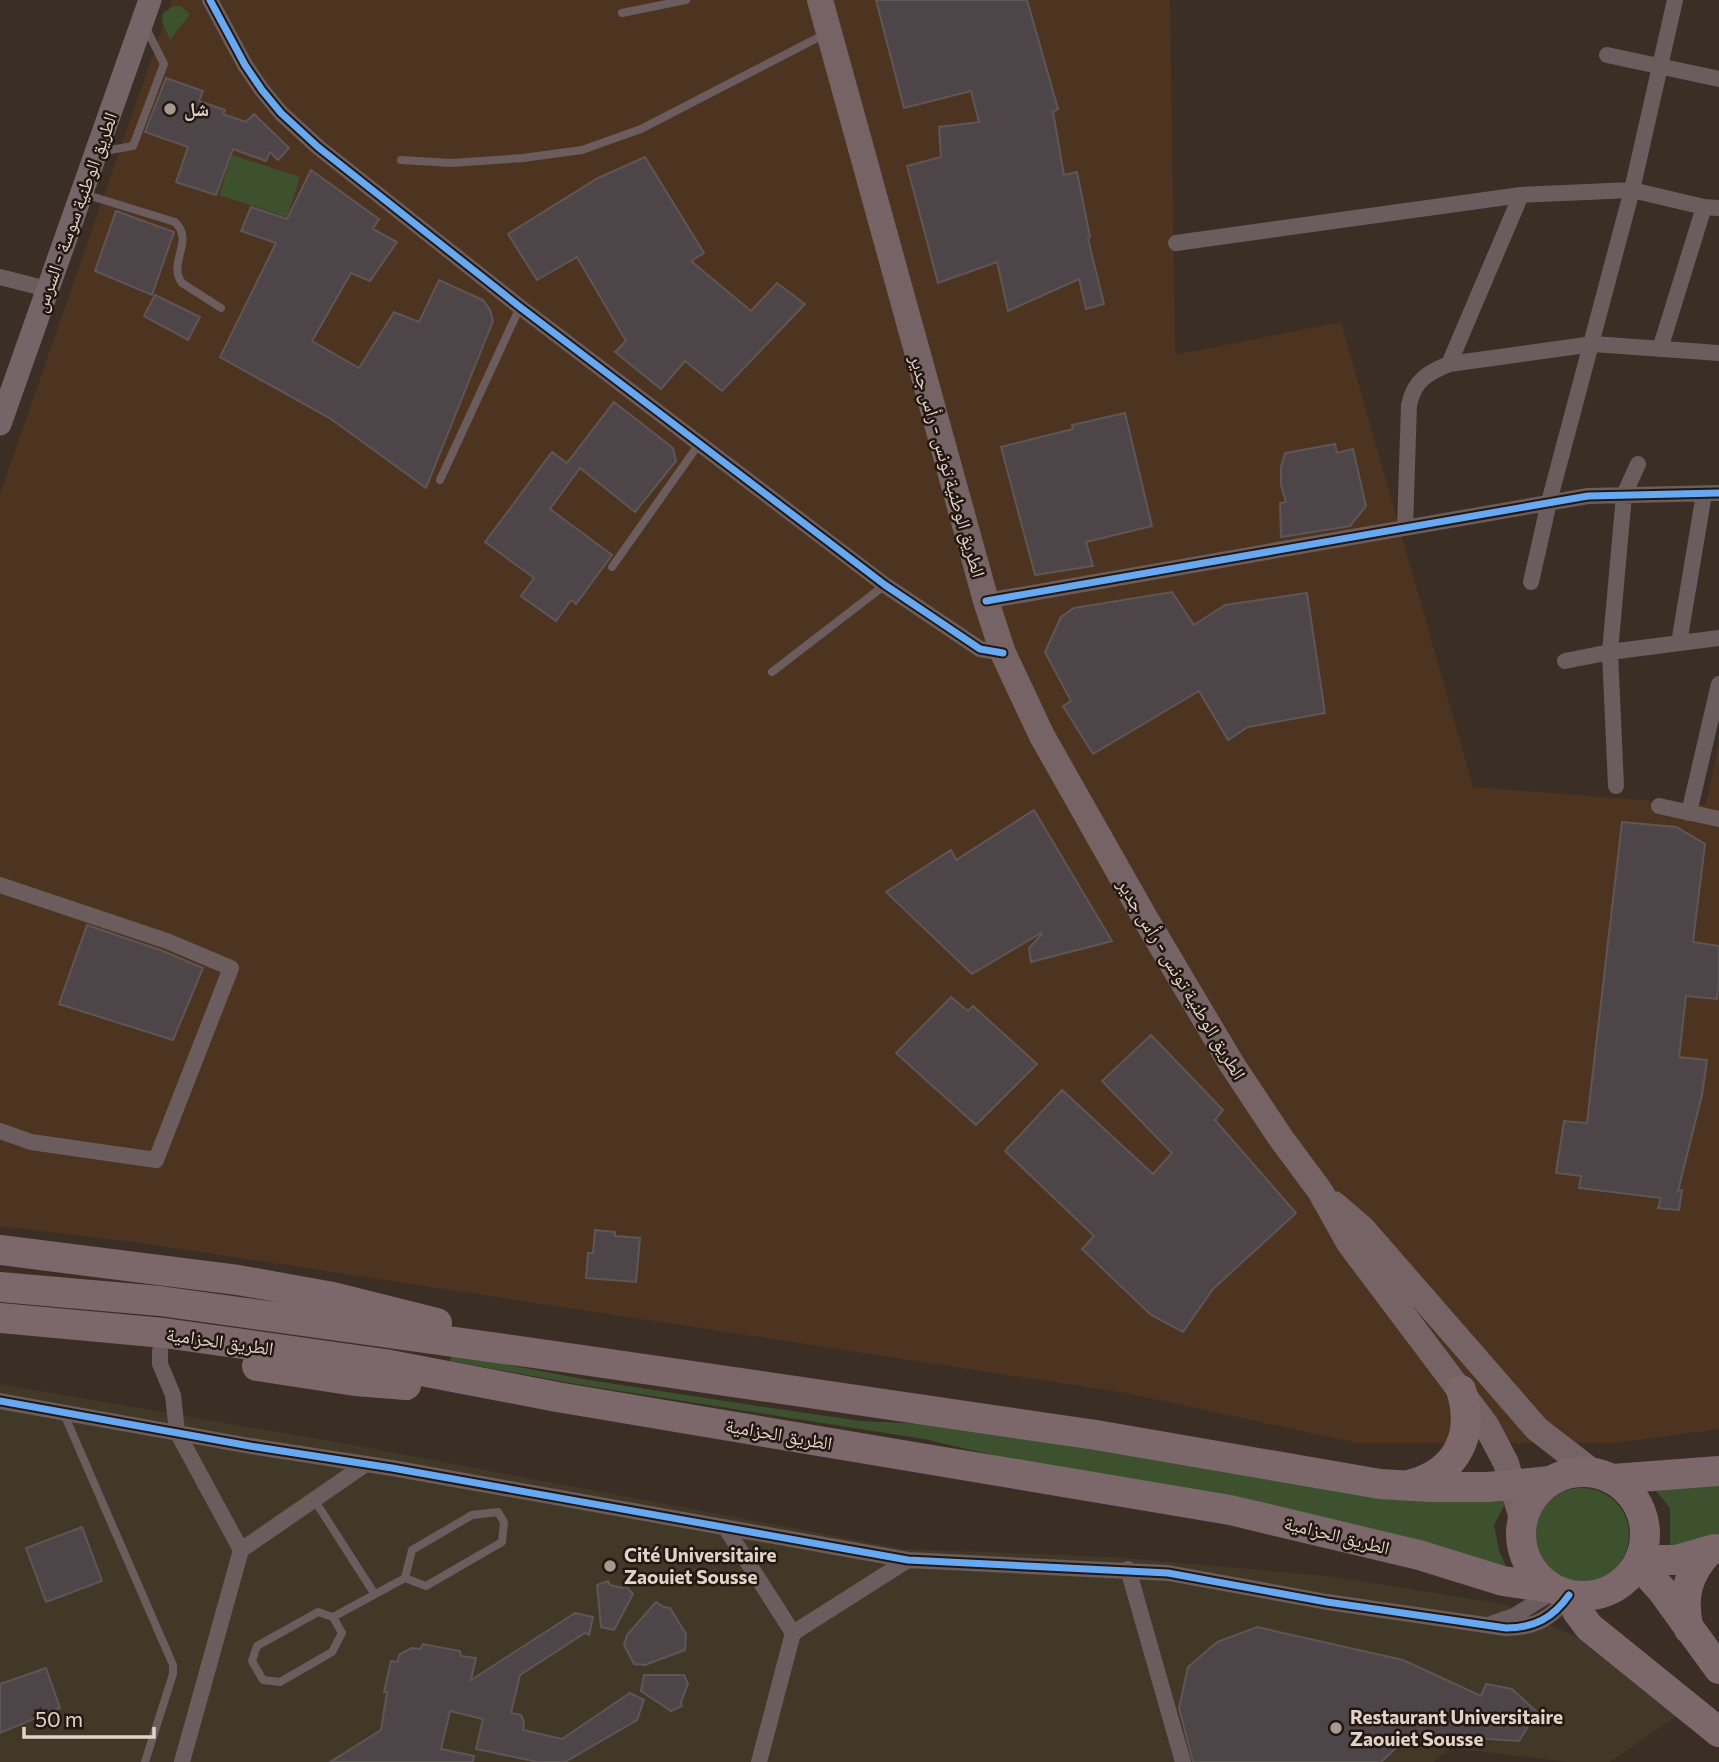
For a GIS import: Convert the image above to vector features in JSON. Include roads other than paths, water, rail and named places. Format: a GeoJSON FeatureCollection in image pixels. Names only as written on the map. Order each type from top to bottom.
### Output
{"type":"FeatureCollection","features":[{"type":"Feature","properties":{"kind":"highway"},"geometry":{"type":"LineString","coordinates":[[0,1250],[238,1280],[333,1297],[562,1357]]}},
{"type":"Feature","properties":{"kind":"highway","name":"الطريق الحزامية"},"geometry":{"type":"LineString","coordinates":[[0,1287],[160,1301],[562,1357],[1096,1435],[1380,1484],[1488,1487],[1550,1482]]}},
{"type":"Feature","properties":{"kind":"highway","name":"الطريق الحزامية"},"geometry":{"type":"LineString","coordinates":[[0,1318],[164,1333],[385,1364],[557,1396],[1230,1510],[1419,1555],[1503,1581],[1562,1592]]}},
{"type":"Feature","properties":{"kind":"highway"},"geometry":{"type":"LineString","coordinates":[[0,1333],[160,1351],[355,1381],[557,1396]]}},
{"type":"Feature","properties":{"kind":"highway"},"geometry":{"type":"LineString","coordinates":[[1409,1485],[1438,1473],[1459,1450],[1467,1420],[1466,1404],[1461,1390]]}},
{"type":"Feature","properties":{"kind":"highway"},"geometry":{"type":"LineString","coordinates":[[1719,1471],[1604,1476],[1571,1473],[1550,1482],[1528,1504],[1522,1519],[1521,1539],[1525,1558],[1536,1575],[1562,1592],[1589,1627],[1719,1732]]}},
{"type":"Feature","properties":{"kind":"highway"},"geometry":{"type":"LineString","coordinates":[[1562,1592],[1588,1596],[1603,1593],[1629,1577],[1639,1562],[1645,1542],[1645,1523],[1639,1506],[1628,1491],[1604,1476]]}},
{"type":"Feature","properties":{"kind":"highway"},"geometry":{"type":"LineString","coordinates":[[1639,1562],[1676,1560],[1714,1550]]}},
{"type":"Feature","properties":{"kind":"highway"},"geometry":{"type":"LineString","coordinates":[[1689,1629],[1686,1615],[1687,1587],[1699,1562],[1714,1550]]}},
{"type":"Feature","properties":{"kind":"highway"},"geometry":{"type":"LineString","coordinates":[[1639,1562],[1719,1669]]}},
{"type":"Feature","properties":{"kind":"main road","name":"الطريق الوطنية تونس - رأس جدير"},"geometry":{"type":"LineString","coordinates":[[820,0],[986,601],[1003,653],[1042,736],[1231,1063],[1280,1138],[1320,1191],[1349,1242],[1486,1425],[1513,1484],[1522,1519]]}},
{"type":"Feature","properties":{"kind":"main road","name":"الطريق الوطنية سوسة - السرس"},"geometry":{"type":"LineString","coordinates":[[0,424],[146,10]]}},
{"type":"Feature","properties":{"kind":"main road","name":"الطريق الوطنية تونس - رأس جدير"},"geometry":{"type":"LineString","coordinates":[[1320,1191],[1362,1228],[1536,1429],[1604,1476]]}},
{"type":"Feature","properties":{"kind":"street"},"geometry":{"type":"LineString","coordinates":[[1531,582],[1549,502],[1632,190],[1675,0]]}},
{"type":"Feature","properties":{"kind":"street"},"geometry":{"type":"LineString","coordinates":[[209,1],[262,90],[281,113],[318,147],[520,307],[885,585],[980,649],[1003,653]]}},
{"type":"Feature","properties":{"kind":"street"},"geometry":{"type":"LineString","coordinates":[[1607,55],[1719,79]]}},
{"type":"Feature","properties":{"kind":"street"},"geometry":{"type":"LineString","coordinates":[[1177,243],[1521,195],[1632,190],[1711,208],[1660,349]]}},
{"type":"Feature","properties":{"kind":"street"},"geometry":{"type":"LineString","coordinates":[[1449,364],[1521,195]]}},
{"type":"Feature","properties":{"kind":"street"},"geometry":{"type":"LineString","coordinates":[[0,277],[47,289]]}},
{"type":"Feature","properties":{"kind":"street"},"geometry":{"type":"LineString","coordinates":[[1405,528],[1409,405],[1412,390],[1431,371],[1449,364],[1593,344],[1719,353]]}},
{"type":"Feature","properties":{"kind":"street"},"geometry":{"type":"LineString","coordinates":[[1616,786],[1610,652],[1624,495],[1638,464]]}},
{"type":"Feature","properties":{"kind":"street"},"geometry":{"type":"LineString","coordinates":[[986,601],[1588,496],[1711,494],[1679,643]]}},
{"type":"Feature","properties":{"kind":"street"},"geometry":{"type":"LineString","coordinates":[[1565,660],[1719,638]]}},
{"type":"Feature","properties":{"kind":"street"},"geometry":{"type":"LineString","coordinates":[[1689,813],[1719,684]]}},
{"type":"Feature","properties":{"kind":"street"},"geometry":{"type":"LineString","coordinates":[[1659,806],[1719,819]]}},
{"type":"Feature","properties":{"kind":"street"},"geometry":{"type":"LineString","coordinates":[[0,885],[167,941],[231,968],[156,1160],[31,1142],[0,1132]]}},
{"type":"Feature","properties":{"kind":"street"},"geometry":{"type":"LineString","coordinates":[[160,1351],[160,1364],[173,1395],[177,1433],[241,1550]]}},
{"type":"Feature","properties":{"kind":"street"},"geometry":{"type":"LineString","coordinates":[[0,1401],[908,1560],[1168,1573],[1327,1602],[1491,1624],[1514,1616],[1562,1592]]}},
{"type":"Feature","properties":{"kind":"street"},"geometry":{"type":"LineString","coordinates":[[182,1762],[241,1550],[366,1464]]}},
{"type":"Feature","properties":{"kind":"street"},"geometry":{"type":"LineString","coordinates":[[725,1527],[793,1633]]}},
{"type":"Feature","properties":{"kind":"street"},"geometry":{"type":"LineString","coordinates":[[759,1762],[793,1633],[908,1560]]}},
{"type":"Feature","properties":{"kind":"street"},"geometry":{"type":"LineString","coordinates":[[1128,1569],[1183,1762]]}},
{"type":"Feature","properties":{"kind":"lane"},"geometry":{"type":"LineString","coordinates":[[621,13],[686,0]]}},
{"type":"Feature","properties":{"kind":"lane"},"geometry":{"type":"LineString","coordinates":[[96,153],[133,146],[164,64],[146,10]]}},
{"type":"Feature","properties":{"kind":"lane"},"geometry":{"type":"LineString","coordinates":[[401,160],[451,163],[523,158],[582,150],[641,130],[829,32]]}},
{"type":"Feature","properties":{"kind":"lane"},"geometry":{"type":"LineString","coordinates":[[82,194],[175,222],[184,234],[177,268],[178,278],[221,308]]}},
{"type":"Feature","properties":{"kind":"lane"},"geometry":{"type":"LineString","coordinates":[[440,480],[520,307]]}},
{"type":"Feature","properties":{"kind":"lane"},"geometry":{"type":"LineString","coordinates":[[612,567],[700,443]]}},
{"type":"Feature","properties":{"kind":"lane"},"geometry":{"type":"LineString","coordinates":[[772,672],[885,585]]}},
{"type":"Feature","properties":{"kind":"lane"},"geometry":{"type":"LineString","coordinates":[[64,1414],[173,1665],[173,1674],[145,1762]]}},
{"type":"Feature","properties":{"kind":"lane"},"geometry":{"type":"LineString","coordinates":[[315,1501],[374,1593]]}},
{"type":"Feature","properties":{"kind":"lane"},"geometry":{"type":"LineString","coordinates":[[332,1617],[342,1633],[332,1652],[280,1682],[263,1680],[252,1661],[257,1646],[318,1612],[332,1617],[405,1578],[426,1586],[502,1542],[504,1522],[498,1512],[472,1516],[412,1550],[405,1578]]}},
{"type":"Feature","properties":{"kind":"place","name":"شل"},"geometry":{"type":"Point","coordinates":[170,109]}},
{"type":"Feature","properties":{"kind":"place","name":"Cité Universitaire Zaouiet Sousse"},"geometry":{"type":"Point","coordinates":[610,1566]}},
{"type":"Feature","properties":{"kind":"place","name":"Restaurant Universitaire Zaouiet Sousse"},"geometry":{"type":"Point","coordinates":[1336,1728]}}]}
